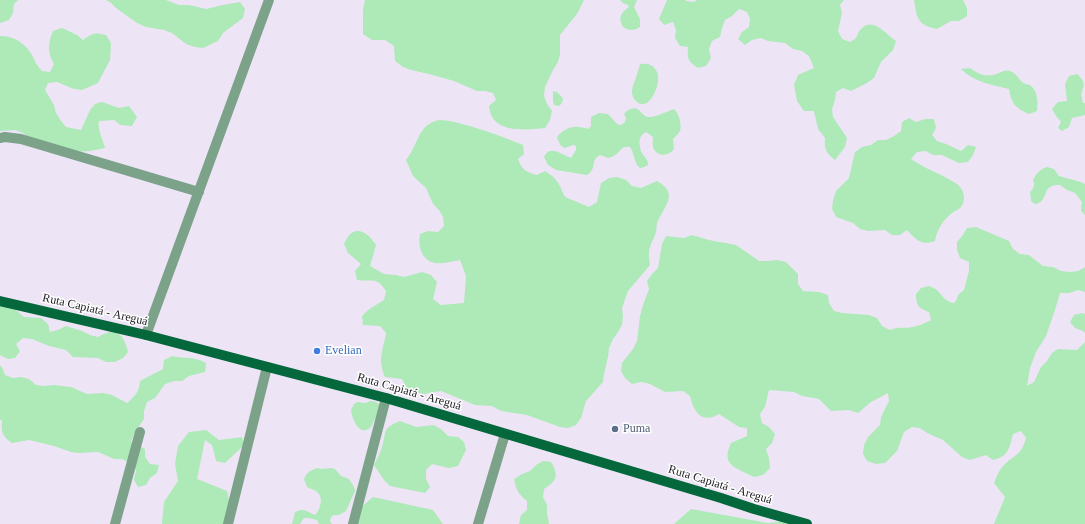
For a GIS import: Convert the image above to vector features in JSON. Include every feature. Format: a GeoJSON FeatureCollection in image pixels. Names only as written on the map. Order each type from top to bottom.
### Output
{"type":"FeatureCollection","features":[{"type":"Feature","properties":{"kind":"main road","name":"Ruta Capiatá - Areguá"},"geometry":{"type":"LineString","coordinates":[[0,301],[146,335],[386,398],[806,524]]}},
{"type":"Feature","properties":{"kind":"street"},"geometry":{"type":"LineString","coordinates":[[146,335],[269,0]]}},
{"type":"Feature","properties":{"kind":"street"},"geometry":{"type":"LineString","coordinates":[[0,138],[5,137],[21,139],[199,192]]}},
{"type":"Feature","properties":{"kind":"street"},"geometry":{"type":"LineString","coordinates":[[228,524],[268,367]]}},
{"type":"Feature","properties":{"kind":"street"},"geometry":{"type":"LineString","coordinates":[[353,524],[386,398]]}},
{"type":"Feature","properties":{"kind":"street"},"geometry":{"type":"LineString","coordinates":[[115,524],[140,432]]}},
{"type":"Feature","properties":{"kind":"street"},"geometry":{"type":"LineString","coordinates":[[478,524],[505,434]]}},
{"type":"Feature","properties":{"kind":"green space"},"geometry":{"type":"Polygon","coordinates":[[[0,0],[18,0],[14,4],[13,13],[9,20],[0,23],[0,0]]]}},
{"type":"Feature","properties":{"kind":"green space"},"geometry":{"type":"Polygon","coordinates":[[[106,0],[166,0],[179,5],[189,5],[206,9],[240,2],[245,9],[243,18],[223,33],[218,41],[203,48],[186,44],[172,33],[146,27],[137,23],[106,0]]]}},
{"type":"Feature","properties":{"kind":"green space"},"geometry":{"type":"Polygon","coordinates":[[[365,0],[584,0],[577,14],[560,35],[560,54],[558,62],[545,87],[544,96],[552,111],[550,120],[545,128],[519,129],[502,126],[496,122],[491,115],[489,106],[496,100],[493,93],[477,91],[454,81],[403,67],[395,61],[394,46],[385,40],[372,40],[363,34],[363,10],[365,0]]]}},
{"type":"Feature","properties":{"kind":"green space"},"geometry":{"type":"Polygon","coordinates":[[[620,0],[637,0],[634,7],[640,19],[640,27],[631,30],[623,27],[620,18],[624,11],[629,7],[620,0]]]}},
{"type":"Feature","properties":{"kind":"green space"},"geometry":{"type":"Polygon","coordinates":[[[667,0],[686,0],[695,2],[696,0],[844,0],[840,5],[842,13],[838,31],[842,39],[850,42],[856,38],[860,30],[865,26],[874,25],[896,41],[893,50],[881,62],[874,78],[851,91],[843,88],[836,92],[832,109],[833,117],[847,138],[845,147],[835,160],[826,150],[825,138],[818,129],[814,111],[804,111],[797,101],[794,85],[798,75],[814,68],[809,56],[802,51],[793,49],[785,43],[768,41],[761,38],[752,40],[745,45],[738,39],[742,32],[749,27],[750,19],[747,12],[739,9],[725,20],[720,37],[712,41],[709,49],[711,58],[706,66],[698,68],[689,59],[688,47],[680,46],[675,38],[676,30],[673,22],[664,25],[659,19],[667,0]]]}},
{"type":"Feature","properties":{"kind":"green space"},"geometry":{"type":"Polygon","coordinates":[[[914,0],[963,0],[967,8],[967,16],[959,21],[951,21],[937,29],[930,27],[919,20],[914,0]]]}},
{"type":"Feature","properties":{"kind":"green space"},"geometry":{"type":"Polygon","coordinates":[[[62,28],[77,35],[83,40],[94,34],[106,35],[111,43],[110,60],[98,83],[82,90],[74,89],[57,82],[48,83],[45,90],[54,105],[56,113],[66,127],[81,130],[90,110],[95,104],[102,102],[119,108],[129,106],[137,117],[132,126],[120,125],[114,120],[99,121],[99,131],[105,148],[72,152],[41,147],[23,133],[15,130],[0,131],[0,36],[10,37],[19,41],[26,47],[42,71],[50,72],[54,64],[49,51],[50,40],[53,31],[62,28]]]}},
{"type":"Feature","properties":{"kind":"green space"},"geometry":{"type":"Polygon","coordinates":[[[640,64],[651,65],[656,70],[658,75],[658,82],[653,96],[645,104],[640,104],[635,100],[632,93],[640,64]]]}},
{"type":"Feature","properties":{"kind":"green space"},"geometry":{"type":"Polygon","coordinates":[[[970,68],[984,75],[1006,71],[1014,73],[1022,82],[1030,85],[1035,90],[1037,111],[1029,114],[1024,112],[1017,108],[1013,102],[1009,89],[977,80],[961,69],[970,68]]]}},
{"type":"Feature","properties":{"kind":"green space"},"geometry":{"type":"Polygon","coordinates":[[[1077,74],[1084,83],[1081,94],[1083,103],[1085,103],[1085,115],[1072,118],[1069,127],[1062,131],[1058,128],[1061,122],[1052,109],[1058,102],[1067,101],[1065,84],[1069,76],[1077,74]]]}},
{"type":"Feature","properties":{"kind":"green space"},"geometry":{"type":"Polygon","coordinates":[[[553,91],[557,92],[563,98],[562,103],[559,106],[554,105],[553,91]]]}},
{"type":"Feature","properties":{"kind":"green space"},"geometry":{"type":"Polygon","coordinates":[[[635,108],[648,117],[674,109],[680,119],[681,128],[673,139],[674,149],[672,151],[663,155],[657,153],[653,147],[653,137],[646,132],[642,135],[640,140],[641,151],[648,163],[648,165],[644,167],[640,168],[638,166],[630,147],[623,148],[612,157],[608,158],[600,155],[595,160],[592,170],[587,175],[556,170],[548,165],[544,157],[549,151],[553,151],[571,158],[576,150],[576,146],[573,145],[565,148],[561,146],[557,138],[563,131],[575,127],[588,129],[591,126],[591,117],[599,113],[608,114],[617,124],[621,125],[625,122],[626,118],[624,114],[635,108]]]}},
{"type":"Feature","properties":{"kind":"green space"},"geometry":{"type":"Polygon","coordinates":[[[909,118],[916,122],[925,119],[934,119],[936,128],[932,135],[937,141],[961,151],[968,145],[976,147],[968,162],[959,163],[942,155],[933,155],[926,151],[917,152],[911,159],[957,184],[964,195],[962,205],[941,225],[935,241],[926,243],[913,237],[907,230],[900,235],[892,235],[885,230],[868,231],[860,229],[853,223],[836,217],[832,209],[836,191],[849,178],[855,152],[878,140],[886,140],[894,136],[901,131],[902,122],[909,118]]]}},
{"type":"Feature","properties":{"kind":"green space"},"geometry":{"type":"Polygon","coordinates":[[[439,120],[452,121],[473,127],[523,145],[524,154],[518,159],[521,166],[525,170],[537,175],[545,171],[558,182],[565,197],[589,207],[597,202],[601,183],[609,178],[617,177],[626,180],[632,186],[641,188],[657,181],[668,191],[668,200],[657,223],[656,231],[649,249],[650,265],[628,291],[622,308],[622,325],[609,348],[603,382],[586,401],[581,418],[576,425],[568,428],[560,427],[527,415],[501,411],[492,406],[475,405],[441,391],[424,394],[415,392],[407,388],[402,379],[385,377],[381,360],[386,333],[380,326],[363,325],[362,316],[368,310],[384,300],[386,291],[377,281],[357,280],[355,271],[361,264],[348,253],[344,244],[351,233],[355,231],[364,232],[376,245],[370,266],[384,274],[404,277],[422,272],[431,275],[437,282],[433,299],[441,305],[464,303],[466,276],[460,260],[434,263],[425,258],[422,253],[420,248],[420,234],[428,231],[438,232],[444,226],[443,217],[433,204],[426,188],[413,176],[406,160],[426,126],[439,120]]]}},
{"type":"Feature","properties":{"kind":"green space"},"geometry":{"type":"Polygon","coordinates":[[[1047,167],[1054,169],[1059,176],[1085,184],[1085,215],[1081,211],[1082,202],[1075,193],[1060,185],[1050,187],[1039,203],[1035,204],[1031,201],[1030,192],[1034,186],[1033,180],[1038,172],[1047,167]]]}},
{"type":"Feature","properties":{"kind":"green space"},"geometry":{"type":"Polygon","coordinates":[[[976,227],[1009,241],[1013,249],[1020,254],[1029,255],[1043,266],[1070,272],[1078,271],[1085,267],[1085,292],[1078,290],[1069,293],[1060,293],[1046,336],[1036,352],[1030,368],[1027,386],[1034,382],[1041,367],[1052,353],[1058,349],[1077,350],[1085,342],[1085,524],[994,524],[1005,497],[994,483],[1002,468],[1022,449],[1026,438],[1021,431],[1013,434],[1008,451],[1002,456],[993,460],[986,455],[970,460],[962,457],[943,440],[920,428],[912,427],[904,432],[897,451],[885,463],[876,464],[867,461],[863,454],[864,445],[868,437],[880,425],[881,417],[889,401],[888,393],[871,402],[858,413],[849,410],[831,411],[819,399],[802,396],[794,392],[769,390],[765,407],[760,414],[762,423],[769,427],[775,434],[772,443],[766,449],[770,468],[763,475],[754,477],[732,465],[728,457],[728,451],[731,443],[747,436],[747,428],[739,427],[719,414],[708,418],[703,417],[696,412],[690,396],[683,391],[665,392],[650,384],[641,382],[632,384],[625,378],[621,371],[622,363],[633,349],[637,341],[640,316],[649,289],[647,281],[658,268],[662,244],[666,236],[684,238],[692,235],[736,245],[759,261],[777,260],[786,262],[798,274],[798,284],[803,291],[819,292],[828,295],[829,303],[834,311],[869,315],[877,318],[882,326],[890,330],[896,328],[915,327],[931,320],[929,312],[918,306],[916,301],[916,294],[921,288],[929,286],[937,290],[947,300],[954,303],[958,295],[964,290],[969,271],[969,262],[960,258],[957,250],[957,242],[967,228],[976,227]]]}},
{"type":"Feature","properties":{"kind":"green space"},"geometry":{"type":"Polygon","coordinates":[[[0,302],[11,306],[24,317],[41,318],[48,324],[50,332],[66,326],[98,337],[114,332],[121,336],[128,352],[123,358],[115,362],[106,362],[98,358],[73,357],[66,350],[49,346],[32,339],[23,338],[16,344],[20,351],[15,358],[8,359],[0,355],[0,302]]]}},
{"type":"Feature","properties":{"kind":"green space"},"geometry":{"type":"Polygon","coordinates":[[[1082,313],[1085,314],[1085,333],[1075,328],[1070,322],[1074,315],[1082,313]]]}},
{"type":"Feature","properties":{"kind":"green space"},"geometry":{"type":"Polygon","coordinates":[[[172,356],[193,358],[202,361],[206,363],[205,372],[189,376],[182,381],[174,381],[165,384],[155,398],[147,402],[144,411],[144,419],[134,434],[131,442],[145,449],[145,457],[150,464],[159,465],[157,473],[150,478],[146,485],[138,487],[134,480],[136,470],[130,463],[122,459],[114,459],[98,452],[71,452],[29,440],[12,443],[3,433],[2,420],[0,420],[0,366],[2,367],[5,375],[13,378],[21,377],[29,379],[36,385],[71,387],[87,394],[103,393],[112,395],[127,403],[133,398],[139,388],[140,381],[163,369],[164,360],[172,356]]]}},
{"type":"Feature","properties":{"kind":"green space"},"geometry":{"type":"Polygon","coordinates":[[[374,401],[380,407],[371,427],[363,430],[359,428],[355,422],[351,410],[357,402],[366,403],[374,401]]]}},
{"type":"Feature","properties":{"kind":"green space"},"geometry":{"type":"Polygon","coordinates":[[[400,421],[416,427],[434,425],[448,436],[458,437],[464,442],[466,450],[458,466],[449,468],[432,464],[426,470],[426,479],[430,487],[425,493],[390,486],[374,465],[382,447],[387,429],[400,421]]]}},
{"type":"Feature","properties":{"kind":"green space"},"geometry":{"type":"Polygon","coordinates":[[[206,430],[219,440],[242,437],[244,445],[225,463],[216,461],[212,445],[205,440],[197,479],[227,491],[231,508],[224,524],[162,524],[164,502],[178,481],[175,464],[178,446],[189,432],[206,430]]]}},
{"type":"Feature","properties":{"kind":"green space"},"geometry":{"type":"Polygon","coordinates":[[[543,461],[551,462],[556,474],[552,483],[544,489],[543,497],[547,505],[549,524],[519,524],[521,515],[527,510],[527,501],[518,492],[514,479],[530,471],[543,461]]]}},
{"type":"Feature","properties":{"kind":"green space"},"geometry":{"type":"Polygon","coordinates":[[[317,468],[335,469],[341,476],[349,479],[355,491],[346,511],[331,517],[330,521],[332,524],[319,524],[317,520],[304,518],[300,524],[292,524],[295,512],[303,510],[315,515],[320,508],[321,499],[319,494],[307,487],[304,479],[309,472],[317,468]]]}},
{"type":"Feature","properties":{"kind":"green space"},"geometry":{"type":"Polygon","coordinates":[[[373,497],[433,510],[443,524],[357,524],[360,508],[373,497]]]}},
{"type":"Feature","properties":{"kind":"green space"},"geometry":{"type":"Polygon","coordinates":[[[691,509],[768,523],[785,521],[797,524],[674,524],[691,509]]]}},
{"type":"Feature","properties":{"kind":"place","name":"Evelian"},"geometry":{"type":"Point","coordinates":[317,351]}},
{"type":"Feature","properties":{"kind":"place","name":"Puma"},"geometry":{"type":"Point","coordinates":[615,429]}}]}
